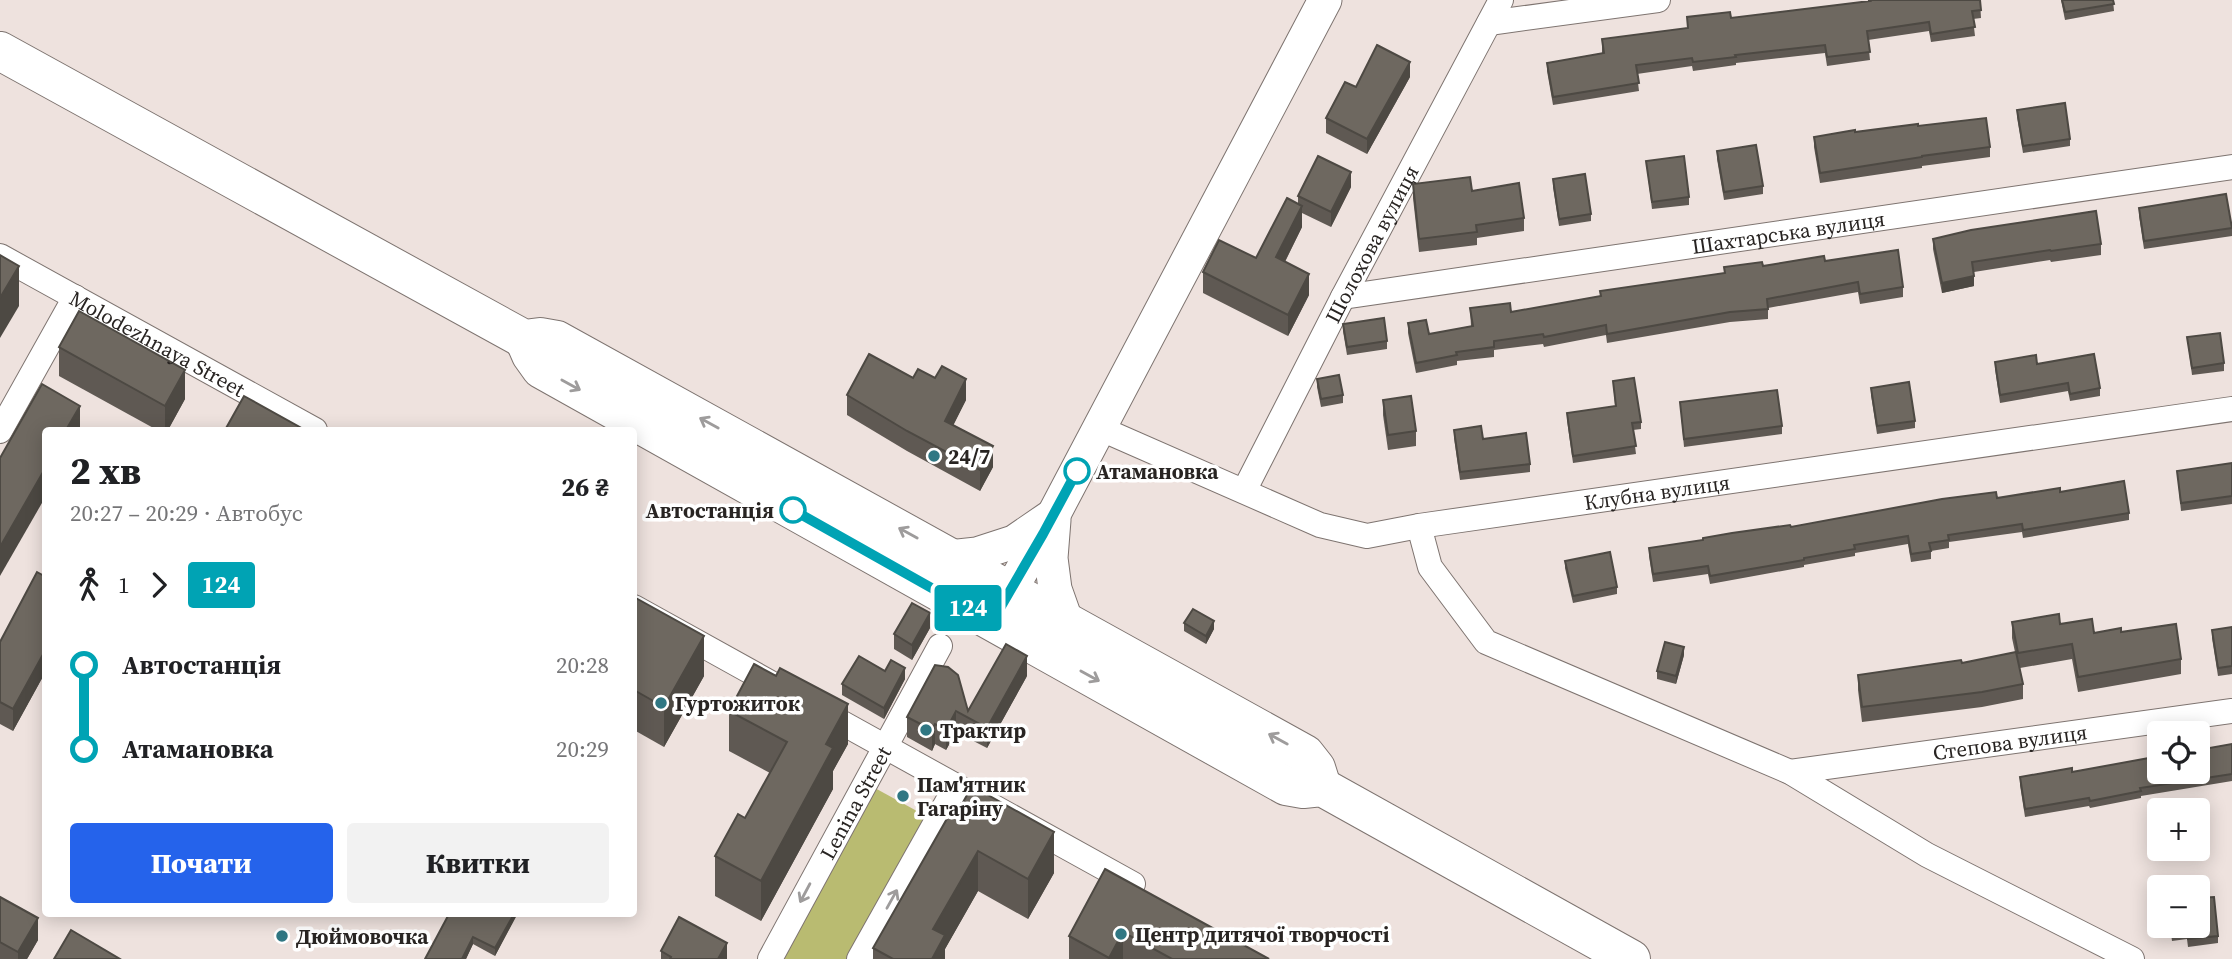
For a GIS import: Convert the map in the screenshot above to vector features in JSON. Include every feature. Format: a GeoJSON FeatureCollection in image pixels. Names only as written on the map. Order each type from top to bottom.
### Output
{"type":"FeatureCollection","features":[{"type":"Feature","properties":{"kind":"highway"},"geometry":{"type":"LineString","coordinates":[[0,51],[524,339],[540,337],[557,340],[954,573],[1001,606],[1056,630],[1305,754],[1316,768],[1322,787],[1631,959]]}},
{"type":"Feature","properties":{"kind":"street"},"geometry":{"type":"LineString","coordinates":[[1001,606],[1054,514],[1325,0]]}},
{"type":"Feature","properties":{"kind":"street","name":"Шолохова вулиця"},"geometry":{"type":"LineString","coordinates":[[1244,491],[1343,297],[1501,0]]}},
{"type":"Feature","properties":{"kind":"street"},"geometry":{"type":"LineString","coordinates":[[1489,23],[1658,0]]}},
{"type":"Feature","properties":{"kind":"street","name":"Шахтарська вулиця"},"geometry":{"type":"LineString","coordinates":[[1343,297],[2232,167]]}},
{"type":"Feature","properties":{"kind":"street","name":"Molodezhnaya Street"},"geometry":{"type":"LineString","coordinates":[[0,256],[311,427]]}},
{"type":"Feature","properties":{"kind":"street"},"geometry":{"type":"LineString","coordinates":[[0,431],[75,297]]}},
{"type":"Feature","properties":{"kind":"street","name":"Клубна вулиця"},"geometry":{"type":"LineString","coordinates":[[1099,428],[1320,525],[1367,536],[1419,526],[2232,409]]}},
{"type":"Feature","properties":{"kind":"street"},"geometry":{"type":"LineString","coordinates":[[954,573],[977,554],[1014,542],[1054,514]]}},
{"type":"Feature","properties":{"kind":"street"},"geometry":{"type":"LineString","coordinates":[[1054,514],[1051,558],[1056,630]]}},
{"type":"Feature","properties":{"kind":"street"},"geometry":{"type":"LineString","coordinates":[[1419,526],[1430,567],[1486,642],[1790,772],[1927,855],[2132,959]]}},
{"type":"Feature","properties":{"kind":"street"},"geometry":{"type":"LineString","coordinates":[[637,609],[1151,894]]}},
{"type":"Feature","properties":{"kind":"street","name":"Lenina Street"},"geometry":{"type":"LineString","coordinates":[[769,959],[940,646]]}},
{"type":"Feature","properties":{"kind":"street","name":"Степова вулиця"},"geometry":{"type":"LineString","coordinates":[[1790,772],[2232,711]]}},
{"type":"Feature","properties":{"kind":"street"},"geometry":{"type":"LineString","coordinates":[[859,959],[956,786]]}},
{"type":"Feature","properties":{"kind":"green space"},"geometry":{"type":"Polygon","coordinates":[[[873,787],[926,816],[847,959],[778,959],[873,787]]]}},
{"type":"Feature","properties":{"kind":"building"},"geometry":{"type":"Polygon","coordinates":[[[1869,0],[1980,0],[1981,10],[1972,11],[1975,27],[1931,34],[1929,22],[1867,31],[1870,52],[1827,57],[1825,45],[1693,62],[1692,58],[1636,65],[1639,83],[1553,97],[1547,63],[1604,53],[1602,39],[1688,28],[1687,17],[1730,12],[1731,18],[1869,0]]]}},
{"type":"Feature","properties":{"kind":"building"},"geometry":{"type":"Polygon","coordinates":[[[2062,0],[2113,0],[2114,4],[2065,12],[2062,0]]]}},
{"type":"Feature","properties":{"kind":"building"},"geometry":{"type":"Polygon","coordinates":[[[1377,45],[1410,62],[1367,139],[1326,118],[1345,82],[1356,87],[1377,45]]]}},
{"type":"Feature","properties":{"kind":"building"},"geometry":{"type":"Polygon","coordinates":[[[2065,103],[2070,139],[2023,146],[2017,110],[2065,103]]]}},
{"type":"Feature","properties":{"kind":"building"},"geometry":{"type":"Polygon","coordinates":[[[1986,118],[1990,147],[1820,173],[1814,137],[1855,130],[1986,118]]]}},
{"type":"Feature","properties":{"kind":"building"},"geometry":{"type":"Polygon","coordinates":[[[1756,145],[1763,186],[1724,192],[1717,151],[1756,145]]]}},
{"type":"Feature","properties":{"kind":"building"},"geometry":{"type":"Polygon","coordinates":[[[1318,156],[1351,172],[1331,212],[1298,196],[1318,156]]]}},
{"type":"Feature","properties":{"kind":"building"},"geometry":{"type":"Polygon","coordinates":[[[1684,156],[1689,197],[1652,202],[1646,161],[1684,156]]]}},
{"type":"Feature","properties":{"kind":"building"},"geometry":{"type":"Polygon","coordinates":[[[1585,174],[1591,214],[1559,219],[1553,179],[1585,174]]]}},
{"type":"Feature","properties":{"kind":"building"},"geometry":{"type":"Polygon","coordinates":[[[1470,177],[1472,191],[1519,183],[1524,218],[1476,225],[1477,232],[1419,239],[1413,184],[1470,177]]]}},
{"type":"Feature","properties":{"kind":"building"},"geometry":{"type":"Polygon","coordinates":[[[2226,194],[2232,228],[2144,241],[2139,208],[2226,194]]]}},
{"type":"Feature","properties":{"kind":"building"},"geometry":{"type":"Polygon","coordinates":[[[1287,198],[1302,206],[1276,257],[1309,274],[1288,315],[1203,272],[1219,240],[1256,258],[1287,198]]]}},
{"type":"Feature","properties":{"kind":"building"},"geometry":{"type":"Polygon","coordinates":[[[2096,211],[2101,244],[1972,262],[1974,276],[1942,283],[1933,239],[1971,230],[2096,211]]]}},
{"type":"Feature","properties":{"kind":"building"},"geometry":{"type":"Polygon","coordinates":[[[1898,250],[1903,287],[1860,294],[1858,282],[1767,299],[1768,309],[1730,312],[1607,334],[1606,325],[1544,337],[1543,334],[1494,341],[1494,347],[1456,352],[1457,355],[1416,363],[1408,323],[1426,320],[1429,334],[1473,326],[1470,308],[1510,303],[1511,312],[1601,296],[1600,291],[1725,273],[1724,267],[1762,262],[1763,266],[1824,256],[1825,261],[1898,250]]]}},
{"type":"Feature","properties":{"kind":"building"},"geometry":{"type":"Polygon","coordinates":[[[0,255],[19,266],[0,298],[0,255]]]}},
{"type":"Feature","properties":{"kind":"building"},"geometry":{"type":"Polygon","coordinates":[[[79,311],[185,370],[165,406],[59,347],[79,311]]]}},
{"type":"Feature","properties":{"kind":"building"},"geometry":{"type":"Polygon","coordinates":[[[1384,318],[1387,341],[1347,347],[1343,324],[1384,318]]]}},
{"type":"Feature","properties":{"kind":"building"},"geometry":{"type":"Polygon","coordinates":[[[2220,333],[2224,363],[2192,368],[2187,337],[2220,333]]]}},
{"type":"Feature","properties":{"kind":"building"},"geometry":{"type":"Polygon","coordinates":[[[869,354],[913,378],[918,369],[935,378],[942,366],[966,379],[945,421],[993,446],[980,470],[847,395],[869,354]]]}},
{"type":"Feature","properties":{"kind":"building"},"geometry":{"type":"Polygon","coordinates":[[[2094,354],[2100,388],[2070,394],[2068,383],[2000,395],[1995,362],[2036,355],[2037,364],[2094,354]]]}},
{"type":"Feature","properties":{"kind":"building"},"geometry":{"type":"Polygon","coordinates":[[[1339,375],[1343,395],[1321,399],[1317,379],[1339,375]]]}},
{"type":"Feature","properties":{"kind":"building"},"geometry":{"type":"Polygon","coordinates":[[[1634,378],[1641,422],[1632,423],[1636,446],[1573,456],[1567,413],[1616,406],[1613,381],[1634,378]]]}},
{"type":"Feature","properties":{"kind":"building"},"geometry":{"type":"Polygon","coordinates":[[[1909,382],[1915,421],[1877,426],[1871,388],[1909,382]]]}},
{"type":"Feature","properties":{"kind":"building"},"geometry":{"type":"Polygon","coordinates":[[[42,384],[80,406],[68,427],[42,427],[42,474],[0,547],[0,458],[42,384]]]}},
{"type":"Feature","properties":{"kind":"building"},"geometry":{"type":"Polygon","coordinates":[[[1777,390],[1782,426],[1684,439],[1680,402],[1777,390]]]}},
{"type":"Feature","properties":{"kind":"building"},"geometry":{"type":"Polygon","coordinates":[[[244,396],[300,427],[227,427],[244,396]]]}},
{"type":"Feature","properties":{"kind":"building"},"geometry":{"type":"Polygon","coordinates":[[[1411,396],[1416,431],[1388,435],[1383,400],[1411,396]]]}},
{"type":"Feature","properties":{"kind":"building"},"geometry":{"type":"Polygon","coordinates":[[[1481,426],[1483,439],[1526,433],[1530,464],[1460,472],[1454,430],[1481,426]]]}},
{"type":"Feature","properties":{"kind":"building"},"geometry":{"type":"Polygon","coordinates":[[[2232,463],[2232,496],[2181,503],[2177,471],[2232,463]]]}},
{"type":"Feature","properties":{"kind":"building"},"geometry":{"type":"Polygon","coordinates":[[[2124,481],[2129,513],[2023,530],[2022,524],[1948,535],[1949,540],[1929,543],[1931,551],[1911,554],[1908,536],[1854,545],[1855,549],[1804,560],[1710,576],[1708,566],[1653,574],[1649,548],[1732,533],[1791,527],[1942,499],[1996,492],[1997,498],[2060,488],[2060,492],[2124,481]]]}},
{"type":"Feature","properties":{"kind":"building"},"geometry":{"type":"Polygon","coordinates":[[[1610,552],[1617,587],[1573,596],[1565,561],[1610,552]]]}},
{"type":"Feature","properties":{"kind":"building"},"geometry":{"type":"Polygon","coordinates":[[[37,572],[42,575],[42,656],[13,709],[0,702],[0,642],[37,572]]]}},
{"type":"Feature","properties":{"kind":"building"},"geometry":{"type":"Polygon","coordinates":[[[637,599],[704,636],[664,707],[637,692],[637,599]]]}},
{"type":"Feature","properties":{"kind":"building"},"geometry":{"type":"Polygon","coordinates":[[[912,603],[930,613],[912,645],[894,634],[912,603]]]}},
{"type":"Feature","properties":{"kind":"building"},"geometry":{"type":"Polygon","coordinates":[[[1193,609],[1214,621],[1206,636],[1184,623],[1193,609]]]}},
{"type":"Feature","properties":{"kind":"building"},"geometry":{"type":"Polygon","coordinates":[[[2059,614],[2060,624],[2092,619],[2094,633],[2176,624],[2181,659],[2078,677],[2072,644],[2018,653],[2012,622],[2059,614]]]}},
{"type":"Feature","properties":{"kind":"building"},"geometry":{"type":"Polygon","coordinates":[[[2232,627],[2232,666],[2218,668],[2212,630],[2232,627]]]}},
{"type":"Feature","properties":{"kind":"building"},"geometry":{"type":"Polygon","coordinates":[[[1665,642],[1684,647],[1676,676],[1657,671],[1665,642]]]}},
{"type":"Feature","properties":{"kind":"building"},"geometry":{"type":"Polygon","coordinates":[[[1006,644],[1027,656],[987,728],[956,711],[946,730],[935,724],[932,730],[907,717],[935,665],[948,667],[958,675],[968,711],[1006,644]]]}},
{"type":"Feature","properties":{"kind":"building"},"geometry":{"type":"Polygon","coordinates":[[[2016,652],[2023,684],[1982,692],[1862,707],[1858,675],[1961,660],[1962,663],[2016,652]]]}},
{"type":"Feature","properties":{"kind":"building"},"geometry":{"type":"Polygon","coordinates":[[[859,656],[885,671],[891,660],[905,668],[884,708],[842,684],[859,656]]]}},
{"type":"Feature","properties":{"kind":"building"},"geometry":{"type":"Polygon","coordinates":[[[754,664],[776,676],[780,668],[848,704],[826,744],[833,748],[761,881],[715,856],[738,814],[745,818],[787,742],[729,711],[754,664]]]}},
{"type":"Feature","properties":{"kind":"building"},"geometry":{"type":"Polygon","coordinates":[[[2232,744],[2232,774],[2210,777],[2210,748],[2232,744]]]}},
{"type":"Feature","properties":{"kind":"building"},"geometry":{"type":"Polygon","coordinates":[[[2147,758],[2147,784],[2166,784],[2090,801],[2089,798],[2025,809],[2020,777],[2072,768],[2072,772],[2147,758]]]}},
{"type":"Feature","properties":{"kind":"building"},"geometry":{"type":"Polygon","coordinates":[[[972,786],[1054,832],[1028,879],[978,851],[933,929],[945,935],[932,959],[893,959],[873,948],[952,810],[957,813],[972,786]]]}},
{"type":"Feature","properties":{"kind":"building"},"geometry":{"type":"Polygon","coordinates":[[[1105,869],[1269,959],[1172,959],[1123,932],[1109,958],[1069,936],[1105,869]]]}},
{"type":"Feature","properties":{"kind":"building"},"geometry":{"type":"Polygon","coordinates":[[[0,897],[38,918],[18,952],[0,942],[0,897]]]}},
{"type":"Feature","properties":{"kind":"building"},"geometry":{"type":"Polygon","coordinates":[[[2210,897],[2214,897],[2218,936],[2210,937],[2210,897]]]}},
{"type":"Feature","properties":{"kind":"building"},"geometry":{"type":"Polygon","coordinates":[[[447,917],[512,917],[495,948],[473,937],[462,959],[425,959],[447,917]]]}},
{"type":"Feature","properties":{"kind":"building"},"geometry":{"type":"Polygon","coordinates":[[[679,917],[727,943],[718,959],[670,959],[671,957],[661,951],[679,917]]]}},
{"type":"Feature","properties":{"kind":"building"},"geometry":{"type":"Polygon","coordinates":[[[71,930],[120,959],[54,959],[71,930]]]}},
{"type":"Feature","properties":{"kind":"bus line","name":"124"},"geometry":{"type":"LineString","coordinates":[[793,510],[992,622],[1077,471]]}},
{"type":"Feature","properties":{"kind":"place","name":"24/7"},"geometry":{"type":"Point","coordinates":[934,456]}},
{"type":"Feature","properties":{"kind":"place","name":"Атамановка"},"geometry":{"type":"Point","coordinates":[1077,471]}},
{"type":"Feature","properties":{"kind":"place","name":"Автостанція"},"geometry":{"type":"Point","coordinates":[793,510]}},
{"type":"Feature","properties":{"kind":"place","name":"Гуртожиток"},"geometry":{"type":"Point","coordinates":[661,703]}},
{"type":"Feature","properties":{"kind":"place","name":"Трактир"},"geometry":{"type":"Point","coordinates":[926,730]}},
{"type":"Feature","properties":{"kind":"place","name":"Пам'ятник Гагаріну"},"geometry":{"type":"Point","coordinates":[903,796]}},
{"type":"Feature","properties":{"kind":"place","name":"Центр дитячої творчості"},"geometry":{"type":"Point","coordinates":[1121,934]}},
{"type":"Feature","properties":{"kind":"place","name":"Дюймовочка"},"geometry":{"type":"Point","coordinates":[282,936]}}]}
